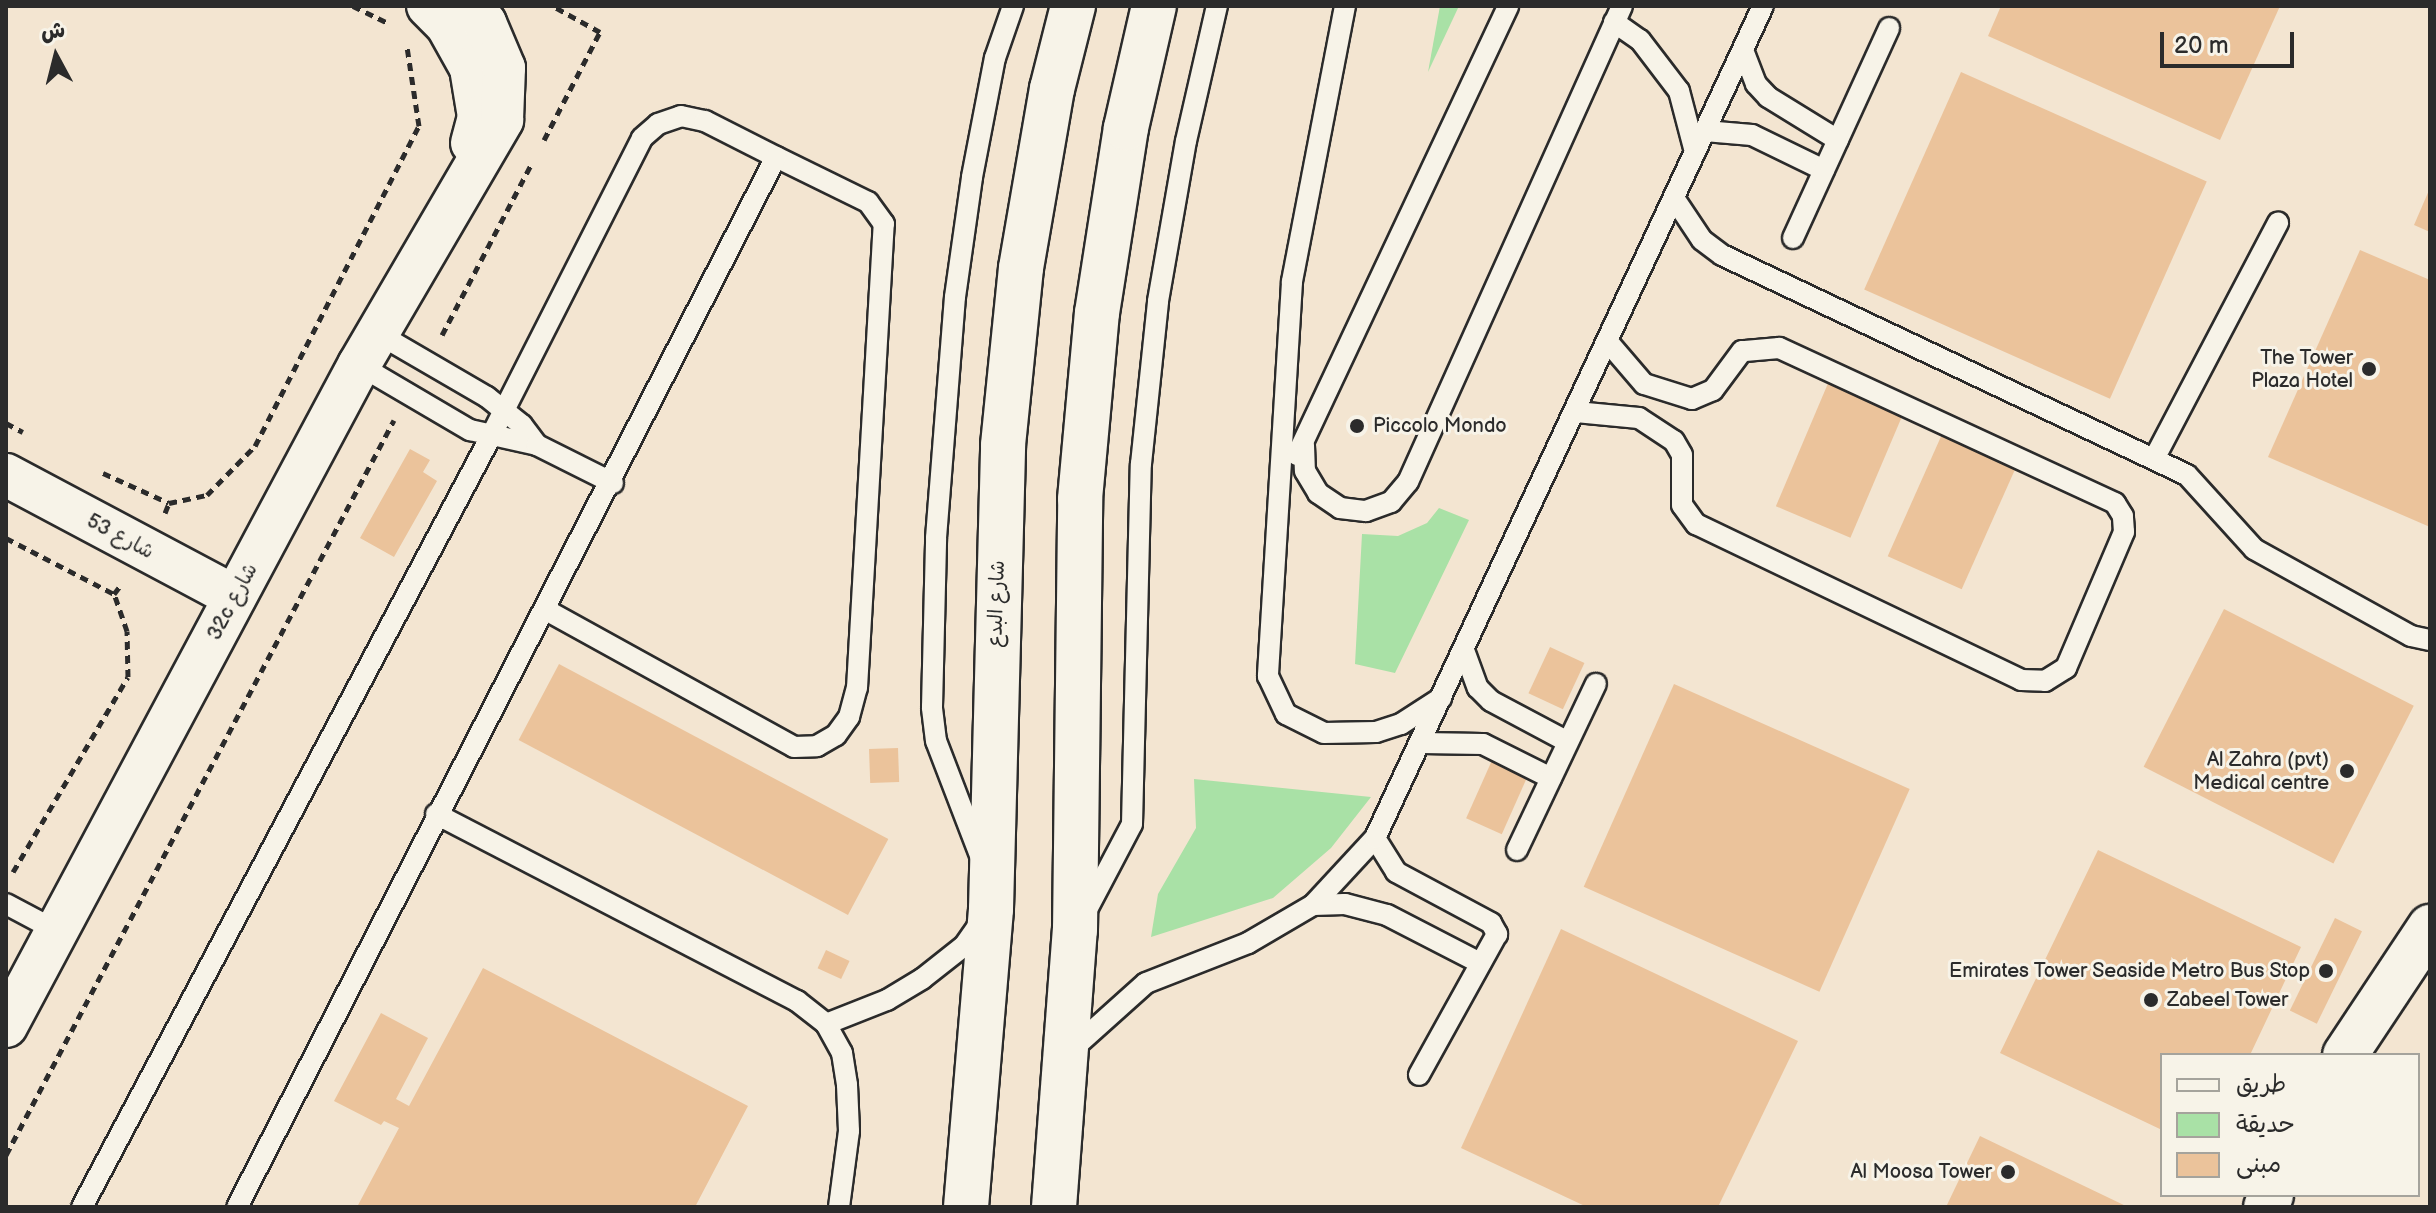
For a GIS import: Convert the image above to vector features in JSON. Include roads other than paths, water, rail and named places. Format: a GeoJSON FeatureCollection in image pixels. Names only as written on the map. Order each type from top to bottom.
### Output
{"type":"FeatureCollection","features":[{"type":"Feature","properties":{"kind":"main road","name":"شارع البدع"},"geometry":{"type":"LineString","coordinates":[[966,1207],[991,896],[1003,445],[1021,268],[1052,89],[1073,6]]}},
{"type":"Feature","properties":{"kind":"main road"},"geometry":{"type":"LineString","coordinates":[[1054,1207],[1069,1052],[1075,930],[1080,499],[1097,313],[1126,128],[1154,6]]}},
{"type":"Feature","properties":{"kind":"main road"},"geometry":{"type":"LineString","coordinates":[[2346,1053],[2430,927]]}},
{"type":"Feature","properties":{"kind":"street"},"geometry":{"type":"LineString","coordinates":[[428,6],[461,45],[477,92],[479,117],[464,179]]}},
{"type":"Feature","properties":{"kind":"street"},"geometry":{"type":"LineString","coordinates":[[464,179],[502,120],[506,94],[497,45],[471,6]]}},
{"type":"Feature","properties":{"kind":"street","name":"32c شارع"},"geometry":{"type":"LineString","coordinates":[[6,1026],[368,349],[464,179]]}},
{"type":"Feature","properties":{"kind":"street","name":"شارع 53"},"geometry":{"type":"LineString","coordinates":[[6,475],[235,597]]}},
{"type":"Feature","properties":{"kind":"lane"},"geometry":{"type":"LineString","coordinates":[[826,1024],[887,1000],[922,979],[964,946],[991,896],[936,741],[932,672],[944,416],[955,297],[995,58],[1013,6]]}},
{"type":"Feature","properties":{"kind":"lane"},"geometry":{"type":"LineString","coordinates":[[1075,930],[1132,824],[1133,627],[1144,434],[1160,287],[1186,141],[1217,6]]}},
{"type":"Feature","properties":{"kind":"lane"},"geometry":{"type":"LineString","coordinates":[[1345,6],[1292,282],[1266,650],[1274,696],[1286,714],[1324,733],[1350,735],[1401,724],[1445,696]]}},
{"type":"Feature","properties":{"kind":"lane"},"geometry":{"type":"LineString","coordinates":[[1278,482],[1304,445],[1508,6]]}},
{"type":"Feature","properties":{"kind":"lane"},"geometry":{"type":"LineString","coordinates":[[1069,1052],[1146,983],[1189,962],[1248,943],[1313,905],[1375,838],[1445,696],[1763,6]]}},
{"type":"Feature","properties":{"kind":"lane"},"geometry":{"type":"LineString","coordinates":[[1304,445],[1305,471],[1318,493],[1340,508],[1366,511],[1391,502],[1408,482],[1618,14],[1670,78],[1690,121],[1695,152]]}},
{"type":"Feature","properties":{"kind":"lane"},"geometry":{"type":"LineString","coordinates":[[1793,238],[1889,28]]}},
{"type":"Feature","properties":{"kind":"lane"},"geometry":{"type":"LineString","coordinates":[[1743,50],[1768,97],[1838,140]]}},
{"type":"Feature","properties":{"kind":"lane"},"geometry":{"type":"LineString","coordinates":[[82,1207],[490,438],[642,138],[658,124],[681,116],[705,121],[868,202],[884,224],[857,688],[849,717],[836,735],[817,746],[794,747],[546,610]]}},
{"type":"Feature","properties":{"kind":"lane"},"geometry":{"type":"LineString","coordinates":[[1705,131],[1752,135],[1824,170]]}},
{"type":"Feature","properties":{"kind":"lane"},"geometry":{"type":"LineString","coordinates":[[237,1207],[436,814],[613,483],[776,157]]}},
{"type":"Feature","properties":{"kind":"lane"},"geometry":{"type":"LineString","coordinates":[[1674,198],[1702,240],[1722,255],[2154,459],[2206,490],[2254,549],[2411,636],[2430,640]]}},
{"type":"Feature","properties":{"kind":"lane"},"geometry":{"type":"LineString","coordinates":[[2154,459],[2278,223]]}},
{"type":"Feature","properties":{"kind":"lane"},"geometry":{"type":"LineString","coordinates":[[1576,412],[1639,418],[1674,441],[1682,455],[1682,505],[1696,524],[2021,680],[2045,681],[2066,668],[2124,532],[2115,503],[1779,348],[1742,351],[1713,390],[1692,399],[1644,384],[1608,342]]}},
{"type":"Feature","properties":{"kind":"lane"},"geometry":{"type":"LineString","coordinates":[[368,349],[408,394],[490,438],[537,445],[613,483]]}},
{"type":"Feature","properties":{"kind":"lane"},"geometry":{"type":"LineString","coordinates":[[368,349],[428,364],[504,409],[537,445]]}},
{"type":"Feature","properties":{"kind":"lane"},"geometry":{"type":"LineString","coordinates":[[1465,653],[1478,688],[1491,701],[1568,742]]}},
{"type":"Feature","properties":{"kind":"lane"},"geometry":{"type":"LineString","coordinates":[[1517,850],[1596,684]]}},
{"type":"Feature","properties":{"kind":"lane"},"geometry":{"type":"LineString","coordinates":[[1422,743],[1483,744],[1551,778]]}},
{"type":"Feature","properties":{"kind":"lane"},"geometry":{"type":"LineString","coordinates":[[436,814],[797,1001],[826,1024],[842,1053],[847,1085],[849,1131],[839,1207]]}},
{"type":"Feature","properties":{"kind":"lane"},"geometry":{"type":"LineString","coordinates":[[1375,838],[1381,854],[1414,886],[1491,923],[1495,940],[1419,1075]]}},
{"type":"Feature","properties":{"kind":"lane"},"geometry":{"type":"LineString","coordinates":[[6,904],[57,931]]}},
{"type":"Feature","properties":{"kind":"lane"},"geometry":{"type":"LineString","coordinates":[[1313,905],[1345,904],[1387,915],[1480,963]]}},
{"type":"Feature","properties":{"kind":"place","name":"The Tower Plaza Hotel"},"geometry":{"type":"Point","coordinates":[2369,369]}},
{"type":"Feature","properties":{"kind":"place","name":"Piccolo Mondo"},"geometry":{"type":"Point","coordinates":[1357,426]}},
{"type":"Feature","properties":{"kind":"place","name":"Al Zahra (pvt) Medical centre"},"geometry":{"type":"Point","coordinates":[2347,771]}},
{"type":"Feature","properties":{"kind":"place","name":"Emirates Tower Seaside Metro Bus Stop"},"geometry":{"type":"Point","coordinates":[2326,971]}},
{"type":"Feature","properties":{"kind":"place","name":"Zabeel Tower"},"geometry":{"type":"Point","coordinates":[2151,1000]}},
{"type":"Feature","properties":{"kind":"place","name":"Al Moosa Tower"},"geometry":{"type":"Point","coordinates":[2008,1172]}}]}
